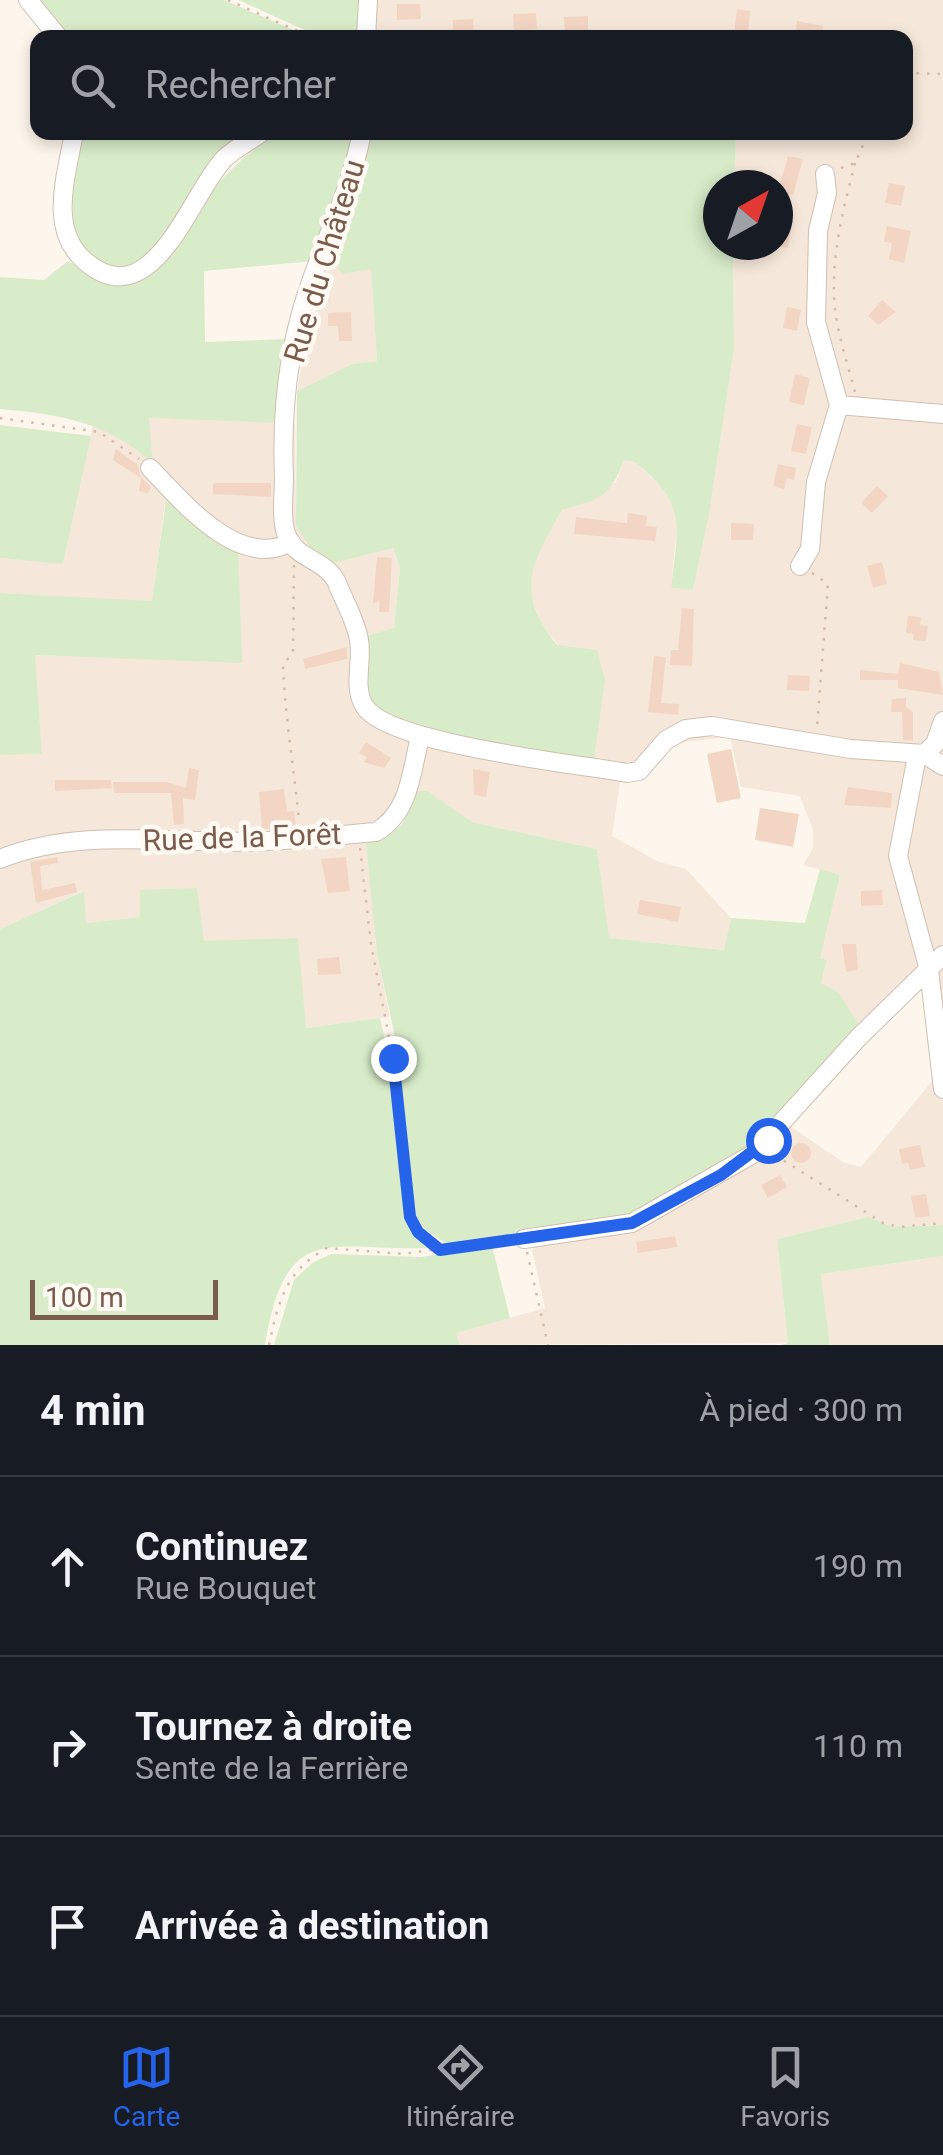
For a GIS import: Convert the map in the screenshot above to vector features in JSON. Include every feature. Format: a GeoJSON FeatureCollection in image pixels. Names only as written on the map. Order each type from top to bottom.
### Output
{"type":"FeatureCollection","features":[{"type":"Feature","properties":{"kind":"street"},"geometry":{"type":"LineString","coordinates":[[28,0],[53,30]]}},
{"type":"Feature","properties":{"kind":"street"},"geometry":{"type":"LineString","coordinates":[[366,30],[368,0]]}},
{"type":"Feature","properties":{"kind":"street"},"geometry":{"type":"LineString","coordinates":[[73,140],[61,212],[66,236],[77,254],[93,268],[118,276],[152,263],[224,159],[251,140]]}},
{"type":"Feature","properties":{"kind":"street","name":"Rue du Château"},"geometry":{"type":"LineString","coordinates":[[293,545],[286,536],[283,467],[285,398],[292,351],[312,278],[353,180],[360,140]]}},
{"type":"Feature","properties":{"kind":"street"},"geometry":{"type":"LineString","coordinates":[[800,566],[810,549],[816,482],[839,405],[816,322],[818,231],[827,193],[826,174]]}},
{"type":"Feature","properties":{"kind":"street"},"geometry":{"type":"LineString","coordinates":[[839,405],[943,414]]}},
{"type":"Feature","properties":{"kind":"street"},"geometry":{"type":"LineString","coordinates":[[150,468],[195,514],[242,545],[278,550],[293,545],[334,576],[360,640],[358,692],[366,710],[420,737],[627,773],[638,770],[666,740],[686,729],[712,726],[816,743],[924,754],[943,766]]}},
{"type":"Feature","properties":{"kind":"street"},"geometry":{"type":"LineString","coordinates":[[943,721],[935,744],[916,762],[898,856],[929,970],[943,1090]]}},
{"type":"Feature","properties":{"kind":"street","name":"Rue de la Forêt"},"geometry":{"type":"LineString","coordinates":[[0,859],[76,842],[301,838],[376,832],[398,816],[420,737]]}},
{"type":"Feature","properties":{"kind":"street"},"geometry":{"type":"LineString","coordinates":[[524,1239],[632,1223],[721,1175],[762,1146],[858,1038],[943,955]]}},
{"type":"Feature","properties":{"kind":"path"},"geometry":{"type":"LineString","coordinates":[[228,0],[295,30]]}},
{"type":"Feature","properties":{"kind":"path"},"geometry":{"type":"LineString","coordinates":[[913,73],[943,74]]}},
{"type":"Feature","properties":{"kind":"path"},"geometry":{"type":"LineString","coordinates":[[858,407],[835,310],[838,230],[854,163],[865,140]]}},
{"type":"Feature","properties":{"kind":"path"},"geometry":{"type":"LineString","coordinates":[[826,174],[854,163]]}},
{"type":"Feature","properties":{"kind":"path"},"geometry":{"type":"LineString","coordinates":[[0,418],[99,432],[150,468]]}},
{"type":"Feature","properties":{"kind":"path"},"geometry":{"type":"LineString","coordinates":[[293,545],[293,652],[283,665],[285,722],[292,737],[301,838]]}},
{"type":"Feature","properties":{"kind":"path"},"geometry":{"type":"LineString","coordinates":[[800,566],[828,584],[816,743]]}},
{"type":"Feature","properties":{"kind":"path"},"geometry":{"type":"LineString","coordinates":[[358,833],[371,944],[393,1058],[406,1200],[418,1232],[440,1250]]}},
{"type":"Feature","properties":{"kind":"path"},"geometry":{"type":"LineString","coordinates":[[762,1146],[807,1179],[883,1223],[900,1227],[943,1223]]}},
{"type":"Feature","properties":{"kind":"path"},"geometry":{"type":"LineString","coordinates":[[269,1345],[281,1293],[310,1257],[342,1247],[402,1254],[524,1239],[548,1345]]}},
{"type":"Feature","properties":{"kind":"shaded area"},"geometry":{"type":"Polygon","coordinates":[[[374,0],[943,0],[943,1225],[894,1227],[868,1217],[777,1239],[788,1343],[460,1345],[455,1333],[545,1308],[532,1250],[536,1242],[790,1126],[843,1162],[861,1167],[938,1074],[922,986],[870,1040],[821,983],[827,960],[819,959],[840,875],[803,865],[813,848],[813,830],[800,796],[741,787],[730,737],[674,743],[646,773],[621,777],[612,836],[659,862],[686,869],[731,918],[725,950],[608,938],[597,849],[472,822],[415,792],[412,809],[389,835],[377,953],[390,1017],[306,1028],[140,890],[140,917],[85,923],[83,891],[0,929],[0,755],[42,754],[34,655],[242,662],[165,503],[152,602],[0,593],[0,558],[63,563],[93,425],[131,442],[153,462],[148,418],[295,423],[296,526],[330,564],[392,547],[400,569],[394,628],[558,645],[541,624],[528,589],[538,552],[562,510],[616,482],[624,460],[633,460],[672,496],[677,526],[671,588],[693,590],[709,515],[734,349],[733,260],[793,260],[793,170],[735,170],[736,140],[913,140],[913,30],[372,30],[374,0]]]}},
{"type":"Feature","properties":{"kind":"shaded area"},"geometry":{"type":"Polygon","coordinates":[[[330,263],[344,274],[371,268],[377,361],[352,364],[297,391],[308,332],[330,263]]]}},
{"type":"Feature","properties":{"kind":"shaded area"},"geometry":{"type":"Polygon","coordinates":[[[943,1256],[943,1345],[830,1345],[821,1274],[943,1256]]]}},
{"type":"Feature","properties":{"kind":"green space"},"geometry":{"type":"Polygon","coordinates":[[[39,0],[224,0],[294,30],[64,30],[39,0]]]}},
{"type":"Feature","properties":{"kind":"green space"},"geometry":{"type":"Polygon","coordinates":[[[238,0],[358,0],[357,30],[305,30],[238,0]]]}},
{"type":"Feature","properties":{"kind":"green space"},"geometry":{"type":"Polygon","coordinates":[[[82,140],[246,140],[162,246],[125,269],[94,261],[75,242],[72,197],[82,140]]]}},
{"type":"Feature","properties":{"kind":"green space"},"geometry":{"type":"Polygon","coordinates":[[[267,140],[355,140],[315,261],[204,271],[205,342],[290,339],[281,423],[149,418],[153,464],[101,429],[42,414],[0,409],[0,277],[44,280],[68,261],[85,271],[153,272],[216,186],[267,140]]]}},
{"type":"Feature","properties":{"kind":"green space"},"geometry":{"type":"Polygon","coordinates":[[[369,140],[736,140],[735,170],[703,170],[703,260],[733,260],[734,349],[709,515],[693,590],[671,588],[677,531],[671,503],[663,489],[633,461],[624,460],[613,483],[601,496],[562,510],[535,562],[535,609],[557,645],[597,650],[605,680],[594,759],[412,728],[366,703],[367,636],[394,628],[400,569],[393,548],[330,564],[316,556],[296,526],[297,391],[352,364],[377,361],[371,269],[344,274],[330,263],[365,164],[369,140]]]}},
{"type":"Feature","properties":{"kind":"green space"},"geometry":{"type":"Polygon","coordinates":[[[0,425],[91,436],[63,564],[0,558],[0,425]]]}},
{"type":"Feature","properties":{"kind":"green space"},"geometry":{"type":"Polygon","coordinates":[[[167,493],[238,550],[242,663],[35,655],[42,754],[0,755],[0,593],[152,601],[167,493]]]}},
{"type":"Feature","properties":{"kind":"green space"},"geometry":{"type":"Polygon","coordinates":[[[415,791],[427,791],[472,822],[597,849],[609,938],[724,950],[731,918],[805,923],[820,869],[840,875],[820,958],[827,960],[821,983],[839,993],[862,1030],[742,1155],[642,1213],[448,1245],[426,1230],[415,1215],[397,1046],[377,953],[366,843],[402,825],[415,791]]]}},
{"type":"Feature","properties":{"kind":"green space"},"geometry":{"type":"Polygon","coordinates":[[[197,888],[204,941],[298,938],[306,1028],[380,1018],[394,1081],[406,1206],[412,1226],[430,1248],[340,1247],[318,1250],[300,1259],[286,1276],[274,1304],[265,1345],[0,1345],[0,929],[84,891],[86,923],[140,917],[140,890],[197,888]]]}},
{"type":"Feature","properties":{"kind":"green space"},"geometry":{"type":"Polygon","coordinates":[[[868,1217],[893,1227],[943,1225],[943,1256],[821,1274],[830,1345],[781,1345],[788,1343],[777,1239],[868,1217]]]}},
{"type":"Feature","properties":{"kind":"green space"},"geometry":{"type":"Polygon","coordinates":[[[492,1246],[510,1318],[456,1333],[460,1345],[274,1345],[294,1280],[312,1263],[331,1254],[421,1257],[492,1246]]]}},
{"type":"Feature","properties":{"kind":"building"},"geometry":{"type":"Polygon","coordinates":[[[397,4],[420,4],[421,19],[397,20],[397,4]]]}},
{"type":"Feature","properties":{"kind":"building"},"geometry":{"type":"Polygon","coordinates":[[[737,9],[750,11],[748,30],[735,30],[737,9]]]}},
{"type":"Feature","properties":{"kind":"building"},"geometry":{"type":"Polygon","coordinates":[[[536,13],[537,29],[514,30],[513,14],[536,13]]]}},
{"type":"Feature","properties":{"kind":"building"},"geometry":{"type":"Polygon","coordinates":[[[588,16],[588,30],[565,30],[564,17],[588,16]]]}},
{"type":"Feature","properties":{"kind":"building"},"geometry":{"type":"Polygon","coordinates":[[[473,19],[474,30],[453,30],[453,20],[473,19]]]}},
{"type":"Feature","properties":{"kind":"building"},"geometry":{"type":"Polygon","coordinates":[[[797,21],[823,26],[822,30],[796,30],[797,21]]]}},
{"type":"Feature","properties":{"kind":"building"},"geometry":{"type":"Polygon","coordinates":[[[788,156],[803,159],[793,195],[793,170],[784,170],[788,156]]]}},
{"type":"Feature","properties":{"kind":"building"},"geometry":{"type":"Polygon","coordinates":[[[889,183],[905,186],[901,206],[885,203],[889,183]]]}},
{"type":"Feature","properties":{"kind":"building"},"geometry":{"type":"Polygon","coordinates":[[[887,226],[911,231],[904,263],[889,259],[892,243],[884,242],[887,226]]]}},
{"type":"Feature","properties":{"kind":"building"},"geometry":{"type":"Polygon","coordinates":[[[882,300],[896,312],[878,325],[868,316],[882,300]]]}},
{"type":"Feature","properties":{"kind":"building"},"geometry":{"type":"Polygon","coordinates":[[[787,307],[801,310],[797,331],[783,328],[787,307]]]}},
{"type":"Feature","properties":{"kind":"building"},"geometry":{"type":"Polygon","coordinates":[[[351,312],[352,341],[339,341],[338,326],[328,326],[328,313],[351,312]]]}},
{"type":"Feature","properties":{"kind":"building"},"geometry":{"type":"Polygon","coordinates":[[[795,374],[810,378],[804,405],[789,402],[795,374]]]}},
{"type":"Feature","properties":{"kind":"building"},"geometry":{"type":"Polygon","coordinates":[[[797,424],[812,427],[806,454],[791,451],[797,424]]]}},
{"type":"Feature","properties":{"kind":"building"},"geometry":{"type":"Polygon","coordinates":[[[116,449],[138,465],[140,476],[151,487],[148,493],[139,491],[141,478],[113,460],[116,449]]]}},
{"type":"Feature","properties":{"kind":"building"},"geometry":{"type":"Polygon","coordinates":[[[778,464],[796,468],[794,480],[787,478],[784,489],[773,486],[778,464]]]}},
{"type":"Feature","properties":{"kind":"building"},"geometry":{"type":"Polygon","coordinates":[[[217,483],[271,483],[271,497],[213,494],[213,484],[217,483]]]}},
{"type":"Feature","properties":{"kind":"building"},"geometry":{"type":"Polygon","coordinates":[[[877,486],[888,496],[872,513],[861,503],[877,486]]]}},
{"type":"Feature","properties":{"kind":"building"},"geometry":{"type":"Polygon","coordinates":[[[628,513],[647,516],[646,526],[657,527],[655,541],[574,534],[576,517],[627,523],[628,513]]]}},
{"type":"Feature","properties":{"kind":"building"},"geometry":{"type":"Polygon","coordinates":[[[731,523],[754,524],[753,540],[731,540],[731,523]]]}},
{"type":"Feature","properties":{"kind":"building"},"geometry":{"type":"Polygon","coordinates":[[[377,557],[392,558],[389,612],[379,612],[380,601],[373,604],[377,557]]]}},
{"type":"Feature","properties":{"kind":"building"},"geometry":{"type":"Polygon","coordinates":[[[882,562],[887,584],[873,588],[867,566],[882,562]]]}},
{"type":"Feature","properties":{"kind":"building"},"geometry":{"type":"Polygon","coordinates":[[[682,608],[694,609],[692,666],[670,665],[671,650],[678,650],[682,608]]]}},
{"type":"Feature","properties":{"kind":"building"},"geometry":{"type":"Polygon","coordinates":[[[908,616],[921,617],[920,625],[928,626],[926,641],[913,640],[914,634],[906,633],[908,616]]]}},
{"type":"Feature","properties":{"kind":"building"},"geometry":{"type":"Polygon","coordinates":[[[347,647],[347,659],[305,669],[303,659],[347,647]]]}},
{"type":"Feature","properties":{"kind":"building"},"geometry":{"type":"Polygon","coordinates":[[[654,656],[666,657],[661,703],[679,704],[678,715],[648,712],[654,656]]]}},
{"type":"Feature","properties":{"kind":"building"},"geometry":{"type":"Polygon","coordinates":[[[900,663],[939,672],[943,695],[898,688],[898,680],[860,680],[860,670],[898,674],[900,663]]]}},
{"type":"Feature","properties":{"kind":"building"},"geometry":{"type":"Polygon","coordinates":[[[788,675],[810,676],[809,691],[787,690],[788,675]]]}},
{"type":"Feature","properties":{"kind":"building"},"geometry":{"type":"Polygon","coordinates":[[[906,698],[906,707],[913,712],[913,741],[903,740],[902,712],[891,712],[892,699],[906,698]]]}},
{"type":"Feature","properties":{"kind":"building"},"geometry":{"type":"Polygon","coordinates":[[[366,742],[391,758],[384,768],[364,762],[367,757],[359,753],[366,742]]]}},
{"type":"Feature","properties":{"kind":"building"},"geometry":{"type":"Polygon","coordinates":[[[731,749],[741,798],[717,803],[707,754],[731,749]]]}},
{"type":"Feature","properties":{"kind":"building"},"geometry":{"type":"Polygon","coordinates":[[[189,768],[199,770],[195,800],[183,798],[184,824],[174,825],[171,793],[114,793],[113,782],[167,782],[186,788],[189,768]]]}},
{"type":"Feature","properties":{"kind":"building"},"geometry":{"type":"Polygon","coordinates":[[[473,769],[490,772],[486,797],[474,795],[473,769]]]}},
{"type":"Feature","properties":{"kind":"building"},"geometry":{"type":"Polygon","coordinates":[[[55,780],[111,780],[112,788],[55,791],[55,780]]]}},
{"type":"Feature","properties":{"kind":"building"},"geometry":{"type":"Polygon","coordinates":[[[848,787],[892,793],[891,808],[844,805],[848,787]]]}},
{"type":"Feature","properties":{"kind":"building"},"geometry":{"type":"Polygon","coordinates":[[[284,789],[287,812],[294,811],[296,827],[262,829],[259,792],[284,789]]]}},
{"type":"Feature","properties":{"kind":"building"},"geometry":{"type":"Polygon","coordinates":[[[760,808],[799,814],[793,847],[755,840],[760,808]]]}},
{"type":"Feature","properties":{"kind":"building"},"geometry":{"type":"Polygon","coordinates":[[[57,857],[58,863],[40,866],[42,890],[75,883],[77,892],[36,903],[30,862],[57,857]]]}},
{"type":"Feature","properties":{"kind":"building"},"geometry":{"type":"Polygon","coordinates":[[[346,857],[350,891],[328,893],[321,859],[346,857]]]}},
{"type":"Feature","properties":{"kind":"building"},"geometry":{"type":"Polygon","coordinates":[[[882,890],[883,905],[861,906],[861,891],[882,890]]]}},
{"type":"Feature","properties":{"kind":"building"},"geometry":{"type":"Polygon","coordinates":[[[640,900],[681,907],[678,922],[637,914],[640,900]]]}},
{"type":"Feature","properties":{"kind":"building"},"geometry":{"type":"Polygon","coordinates":[[[842,944],[856,944],[858,970],[846,972],[842,944]]]}},
{"type":"Feature","properties":{"kind":"building"},"geometry":{"type":"Polygon","coordinates":[[[339,957],[341,974],[318,975],[317,959],[339,957]]]}},
{"type":"Feature","properties":{"kind":"building"},"geometry":{"type":"Polygon","coordinates":[[[797,1143],[805,1143],[811,1153],[805,1163],[797,1163],[791,1157],[791,1149],[797,1143]]]}},
{"type":"Feature","properties":{"kind":"building"},"geometry":{"type":"Polygon","coordinates":[[[920,1145],[925,1167],[910,1170],[908,1163],[902,1164],[899,1149],[920,1145]]]}},
{"type":"Feature","properties":{"kind":"building"},"geometry":{"type":"Polygon","coordinates":[[[780,1175],[787,1187],[768,1198],[761,1185],[780,1175]]]}},
{"type":"Feature","properties":{"kind":"building"},"geometry":{"type":"Polygon","coordinates":[[[926,1194],[930,1216],[915,1218],[911,1196],[926,1194]]]}},
{"type":"Feature","properties":{"kind":"building"},"geometry":{"type":"Polygon","coordinates":[[[675,1236],[677,1247],[638,1253],[636,1242],[675,1236]]]}},
{"type":"Feature","properties":{"kind":"route"},"geometry":{"type":"LineString","coordinates":[[393,1058],[410,1217],[418,1232],[440,1250],[632,1223],[721,1175],[768,1140]]}}]}
